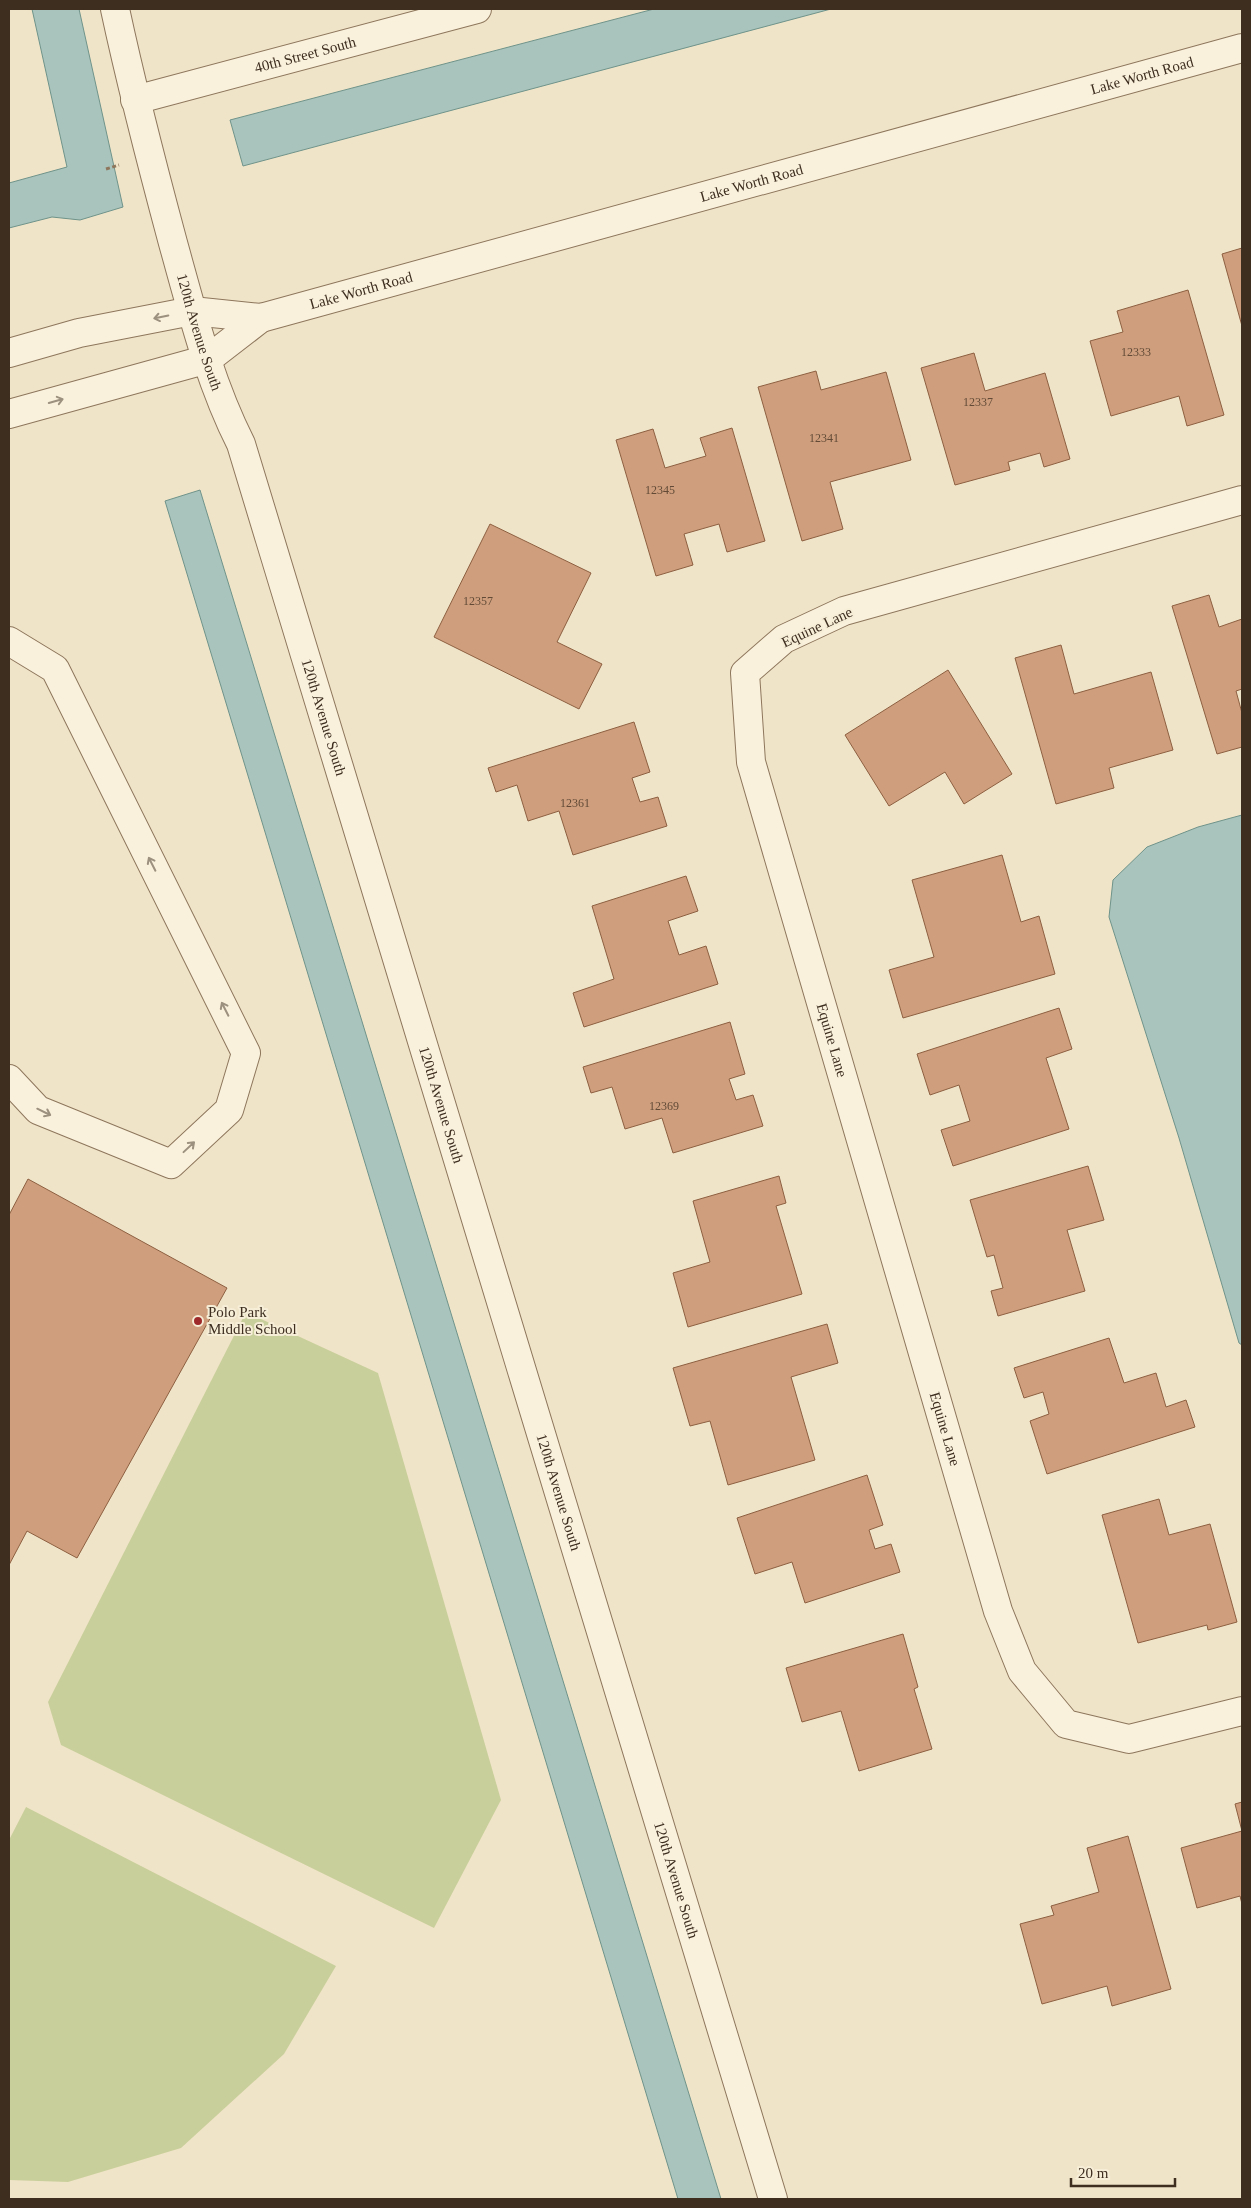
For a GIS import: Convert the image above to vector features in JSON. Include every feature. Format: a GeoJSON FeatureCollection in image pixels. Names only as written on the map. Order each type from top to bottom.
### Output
{"type":"FeatureCollection","features":[{"type":"Feature","properties":{"kind":"street","name":"120th Avenue South"},"geometry":{"type":"LineString","coordinates":[[115,9],[135,100],[192,310],[224,411],[241,444],[247,463],[773,2199]]}},
{"type":"Feature","properties":{"kind":"street","name":"40th Street South"},"geometry":{"type":"LineString","coordinates":[[135,100],[477,9]]}},
{"type":"Feature","properties":{"kind":"street","name":"Lake Worth Road"},"geometry":{"type":"LineString","coordinates":[[9,353],[79,333],[192,310],[261,318],[1242,48]]}},
{"type":"Feature","properties":{"kind":"street","name":"Lake Worth Road"},"geometry":{"type":"LineString","coordinates":[[9,414],[208,359],[261,318]]}},
{"type":"Feature","properties":{"kind":"street","name":"Equine Lane"},"geometry":{"type":"LineString","coordinates":[[1242,500],[844,611],[784,639],[745,673],[751,762],[998,1611],[1022,1671],[1066,1724],[1129,1739],[1242,1710]]}},
{"type":"Feature","properties":{"kind":"street"},"geometry":{"type":"LineString","coordinates":[[9,641],[55,669],[246,1053],[229,1110],[171,1164],[38,1110],[9,1078]]}},
{"type":"Feature","properties":{"kind":"path"},"geometry":{"type":"LineString","coordinates":[[106,169],[124,163]]}},
{"type":"Feature","properties":{"kind":"green space"},"geometry":{"type":"Polygon","coordinates":[[[246,1312],[378,1373],[501,1800],[434,1928],[61,1745],[48,1702],[246,1312]]]}},
{"type":"Feature","properties":{"kind":"green space"},"geometry":{"type":"Polygon","coordinates":[[[26,1807],[336,1966],[284,2054],[181,2148],[68,2182],[9,2180],[9,1840],[26,1807]]]}},
{"type":"Feature","properties":{"kind":"water"},"geometry":{"type":"Polygon","coordinates":[[[32,9],[79,9],[123,207],[80,220],[52,217],[9,228],[9,183],[67,167],[32,9]]]}},
{"type":"Feature","properties":{"kind":"water"},"geometry":{"type":"Polygon","coordinates":[[[654,9],[831,9],[243,166],[230,120],[654,9]]]}},
{"type":"Feature","properties":{"kind":"water"},"geometry":{"type":"Polygon","coordinates":[[[200,490],[721,2199],[678,2199],[165,501],[200,490]]]}},
{"type":"Feature","properties":{"kind":"water"},"geometry":{"type":"Polygon","coordinates":[[[1242,815],[1242,1345],[1239,1343],[1179,1138],[1109,917],[1113,880],[1147,847],[1198,827],[1242,815]]]}},
{"type":"Feature","properties":{"kind":"building"},"geometry":{"type":"Polygon","coordinates":[[[1242,248],[1242,326],[1222,254],[1242,248]]]}},
{"type":"Feature","properties":{"kind":"building"},"geometry":{"type":"Polygon","coordinates":[[[1188,290],[1224,415],[1187,426],[1179,396],[1111,416],[1090,341],[1123,332],[1117,311],[1188,290]]]}},
{"type":"Feature","properties":{"kind":"building"},"geometry":{"type":"Polygon","coordinates":[[[974,353],[985,391],[1045,373],[1070,459],[1044,467],[1040,453],[1008,462],[1010,470],[955,485],[921,368],[974,353]]]}},
{"type":"Feature","properties":{"kind":"building"},"geometry":{"type":"Polygon","coordinates":[[[816,371],[821,390],[886,372],[911,460],[830,482],[843,529],[802,541],[758,387],[816,371]]]}},
{"type":"Feature","properties":{"kind":"building"},"geometry":{"type":"Polygon","coordinates":[[[732,428],[765,541],[727,552],[719,524],[684,534],[693,565],[656,576],[616,440],[653,429],[665,468],[706,456],[700,438],[732,428]]]}},
{"type":"Feature","properties":{"kind":"building"},"geometry":{"type":"Polygon","coordinates":[[[490,524],[591,573],[557,642],[602,664],[579,709],[434,637],[490,524]]]}},
{"type":"Feature","properties":{"kind":"building"},"geometry":{"type":"Polygon","coordinates":[[[1209,595],[1219,627],[1242,619],[1242,689],[1236,691],[1242,713],[1242,747],[1217,754],[1172,606],[1209,595]]]}},
{"type":"Feature","properties":{"kind":"building"},"geometry":{"type":"Polygon","coordinates":[[[1061,645],[1074,694],[1151,672],[1173,750],[1109,768],[1114,788],[1056,804],[1015,658],[1061,645]]]}},
{"type":"Feature","properties":{"kind":"building"},"geometry":{"type":"Polygon","coordinates":[[[948,670],[1012,774],[964,804],[945,772],[889,806],[845,735],[948,670]]]}},
{"type":"Feature","properties":{"kind":"building"},"geometry":{"type":"Polygon","coordinates":[[[634,722],[650,772],[632,778],[640,802],[658,797],[667,826],[573,855],[559,811],[528,821],[517,785],[496,792],[488,768],[634,722]]]}},
{"type":"Feature","properties":{"kind":"building"},"geometry":{"type":"Polygon","coordinates":[[[1002,855],[1021,922],[1039,916],[1055,974],[903,1018],[889,970],[934,957],[912,880],[1002,855]]]}},
{"type":"Feature","properties":{"kind":"building"},"geometry":{"type":"Polygon","coordinates":[[[686,876],[698,911],[668,921],[679,955],[706,946],[718,984],[584,1027],[573,993],[614,979],[592,906],[686,876]]]}},
{"type":"Feature","properties":{"kind":"building"},"geometry":{"type":"Polygon","coordinates":[[[1059,1008],[1072,1049],[1046,1058],[1069,1129],[953,1166],[941,1130],[970,1121],[959,1085],[930,1095],[917,1054],[1059,1008]]]}},
{"type":"Feature","properties":{"kind":"building"},"geometry":{"type":"Polygon","coordinates":[[[730,1022],[745,1074],[729,1079],[736,1100],[753,1095],[763,1126],[673,1153],[662,1118],[625,1129],[612,1087],[591,1093],[583,1067],[730,1022]]]}},
{"type":"Feature","properties":{"kind":"building"},"geometry":{"type":"Polygon","coordinates":[[[1088,1166],[1104,1220],[1067,1230],[1085,1291],[998,1316],[991,1291],[1003,1288],[994,1255],[987,1257],[970,1200],[1088,1166]]]}},
{"type":"Feature","properties":{"kind":"building"},"geometry":{"type":"Polygon","coordinates":[[[779,1176],[786,1203],[776,1206],[802,1294],[688,1327],[673,1273],[710,1262],[693,1201],[779,1176]]]}},
{"type":"Feature","properties":{"kind":"building"},"geometry":{"type":"Polygon","coordinates":[[[28,1179],[227,1288],[77,1558],[27,1531],[9,1565],[9,1215],[28,1179]]]}},
{"type":"Feature","properties":{"kind":"building"},"geometry":{"type":"Polygon","coordinates":[[[827,1324],[838,1363],[791,1377],[815,1460],[728,1485],[710,1421],[690,1426],[673,1368],[827,1324]]]}},
{"type":"Feature","properties":{"kind":"building"},"geometry":{"type":"Polygon","coordinates":[[[1109,1338],[1124,1383],[1156,1373],[1166,1407],[1186,1400],[1195,1427],[1047,1474],[1030,1421],[1049,1414],[1043,1392],[1024,1398],[1014,1368],[1109,1338]]]}},
{"type":"Feature","properties":{"kind":"building"},"geometry":{"type":"Polygon","coordinates":[[[867,1475],[883,1525],[869,1530],[875,1549],[891,1544],[900,1572],[805,1603],[792,1562],[755,1574],[737,1518],[867,1475]]]}},
{"type":"Feature","properties":{"kind":"building"},"geometry":{"type":"Polygon","coordinates":[[[1159,1499],[1169,1535],[1210,1524],[1237,1622],[1208,1630],[1207,1625],[1138,1643],[1102,1515],[1159,1499]]]}},
{"type":"Feature","properties":{"kind":"building"},"geometry":{"type":"Polygon","coordinates":[[[903,1634],[918,1687],[914,1689],[932,1749],[859,1771],[841,1711],[802,1722],[786,1668],[903,1634]]]}},
{"type":"Feature","properties":{"kind":"building"},"geometry":{"type":"Polygon","coordinates":[[[1242,1802],[1242,1831],[1235,1804],[1242,1802]]]}},
{"type":"Feature","properties":{"kind":"building"},"geometry":{"type":"Polygon","coordinates":[[[1242,1831],[1242,1904],[1240,1896],[1197,1908],[1181,1848],[1242,1831]]]}},
{"type":"Feature","properties":{"kind":"building"},"geometry":{"type":"Polygon","coordinates":[[[1128,1836],[1171,1989],[1112,2006],[1107,1986],[1042,2004],[1020,1924],[1054,1915],[1051,1906],[1099,1892],[1087,1848],[1128,1836]]]}},
{"type":"Feature","properties":{"kind":"place","name":"Polo Park Middle School"},"geometry":{"type":"Point","coordinates":[198,1321]}}]}
